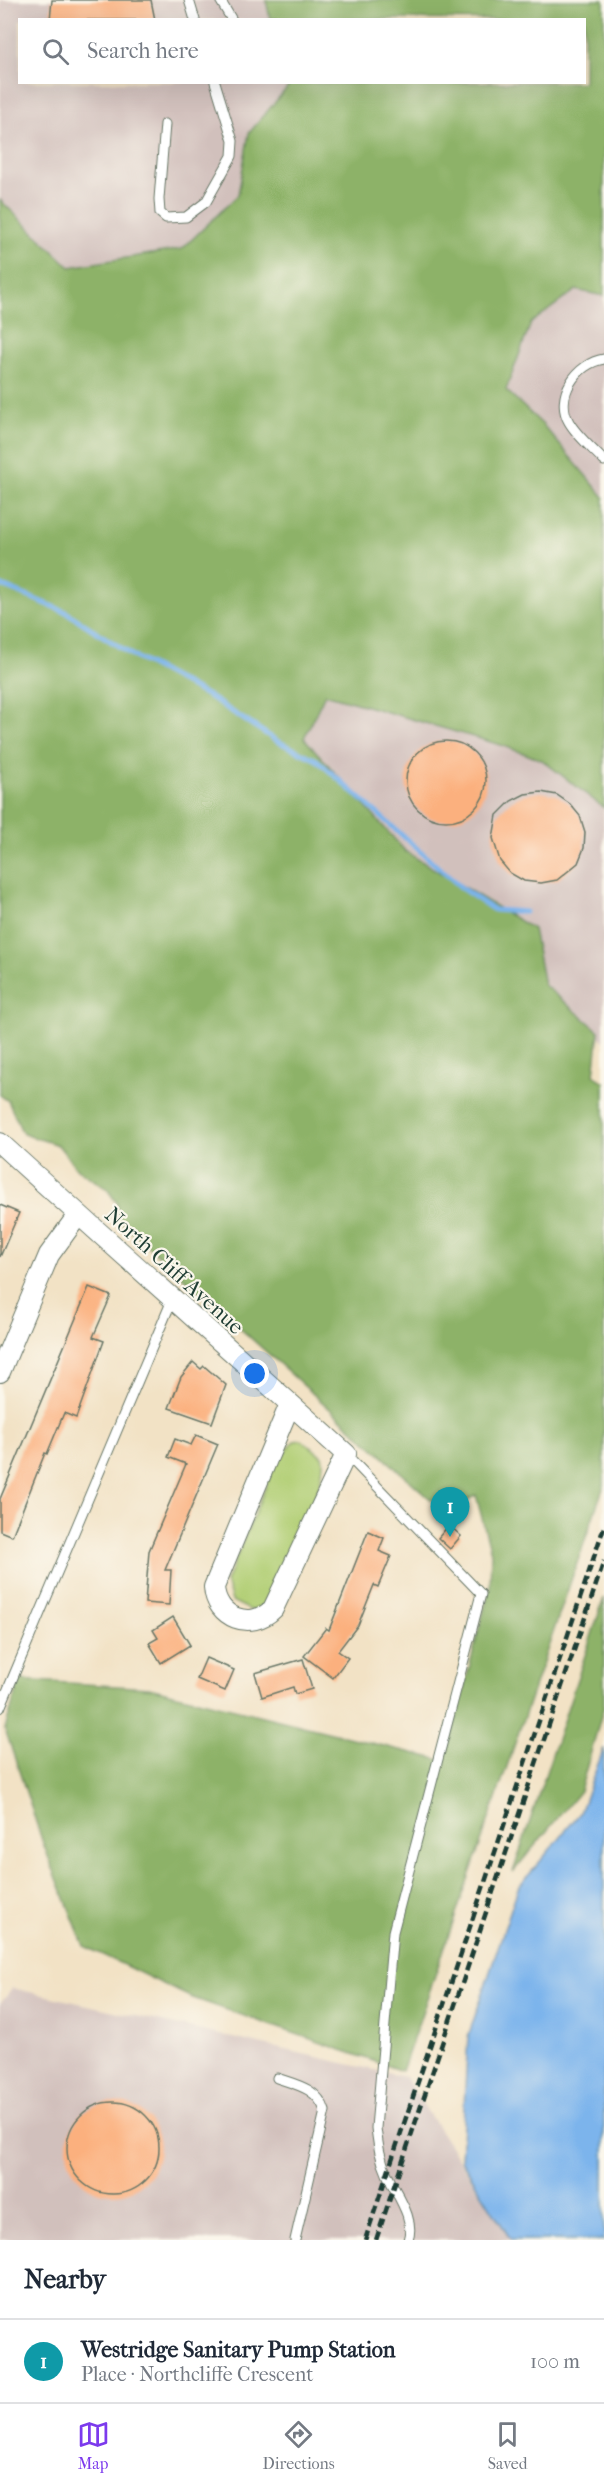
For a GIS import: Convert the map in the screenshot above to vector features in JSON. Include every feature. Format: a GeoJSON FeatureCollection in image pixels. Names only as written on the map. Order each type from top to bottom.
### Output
{"type":"FeatureCollection","features":[{"type":"Feature","properties":{"kind":"street","name":"North Cliff Avenue"},"geometry":{"type":"LineString","coordinates":[[0,1143],[346,1454]]}},
{"type":"Feature","properties":{"kind":"street"},"geometry":{"type":"LineString","coordinates":[[0,1372],[50,1255],[78,1215]]}},
{"type":"Feature","properties":{"kind":"street"},"geometry":{"type":"LineString","coordinates":[[290,1404],[214,1587],[215,1599],[230,1614],[252,1622],[264,1618],[273,1610],[346,1454]]}},
{"type":"Feature","properties":{"kind":"lane"},"geometry":{"type":"LineString","coordinates":[[189,0],[194,18]]}},
{"type":"Feature","properties":{"kind":"lane"},"geometry":{"type":"LineString","coordinates":[[220,0],[231,18]]}},
{"type":"Feature","properties":{"kind":"lane"},"geometry":{"type":"LineString","coordinates":[[165,124],[160,213],[166,218],[186,218],[206,202],[232,156],[233,141],[216,84]]}},
{"type":"Feature","properties":{"kind":"lane"},"geometry":{"type":"LineString","coordinates":[[604,359],[594,361],[568,384],[565,400],[569,422],[604,461]]}},
{"type":"Feature","properties":{"kind":"lane"},"geometry":{"type":"LineString","coordinates":[[0,1708],[172,1300]]}},
{"type":"Feature","properties":{"kind":"lane"},"geometry":{"type":"LineString","coordinates":[[346,1454],[481,1594],[393,1932],[376,2128],[379,2152],[410,2225],[408,2240]]}},
{"type":"Feature","properties":{"kind":"lane"},"geometry":{"type":"LineString","coordinates":[[277,2078],[305,2088],[321,2098],[325,2111],[295,2240]]}},
{"type":"Feature","properties":{"kind":"shaded area"},"geometry":{"type":"Polygon","coordinates":[[[0,0],[604,0],[604,1041],[0,478],[0,0]]]}},
{"type":"Feature","properties":{"kind":"shaded area"},"geometry":{"type":"Polygon","coordinates":[[[12,1988],[405,2077],[511,2240],[0,2240],[0,2004],[12,1988]]]}},
{"type":"Feature","properties":{"kind":"green space"},"geometry":{"type":"Polygon","coordinates":[[[266,0],[604,0],[604,296],[576,290],[531,323],[506,390],[543,425],[604,497],[604,808],[542,760],[501,745],[325,694],[304,738],[406,852],[533,929],[544,985],[599,1031],[594,1075],[604,1082],[604,1485],[402,2071],[190,1997],[84,1946],[44,1846],[5,1729],[20,1680],[149,1688],[445,1761],[490,1587],[491,1553],[476,1495],[446,1513],[118,1219],[117,1203],[107,1189],[77,1169],[58,1145],[23,1134],[8,1101],[0,1095],[0,200],[70,267],[182,249],[238,195],[249,133],[290,84],[586,84],[586,18],[270,18],[266,0]]]}},
{"type":"Feature","properties":{"kind":"green space"},"geometry":{"type":"Polygon","coordinates":[[[302,1440],[322,1456],[323,1469],[319,1487],[303,1533],[281,1578],[263,1606],[250,1610],[232,1601],[226,1582],[276,1462],[294,1441],[302,1440]]]}},
{"type":"Feature","properties":{"kind":"green space"},"geometry":{"type":"Polygon","coordinates":[[[604,1598],[604,1706],[580,1791],[513,1872],[604,1598]]]}},
{"type":"Feature","properties":{"kind":"water"},"geometry":{"type":"Polygon","coordinates":[[[604,1748],[604,2240],[511,2240],[461,2160],[468,2037],[518,1888],[580,1813],[604,1748]]]}},
{"type":"Feature","properties":{"kind":"building"},"geometry":{"type":"Polygon","coordinates":[[[52,0],[151,0],[155,18],[50,18],[52,0]]]}},
{"type":"Feature","properties":{"kind":"building"},"geometry":{"type":"Polygon","coordinates":[[[438,741],[454,741],[468,747],[480,759],[486,773],[486,789],[480,803],[468,815],[454,821],[438,821],[424,815],[412,803],[406,789],[406,773],[412,759],[424,747],[438,741]]]}},
{"type":"Feature","properties":{"kind":"building"},"geometry":{"type":"Polygon","coordinates":[[[541,792],[557,795],[570,804],[580,816],[585,832],[584,848],[578,863],[557,880],[541,883],[524,881],[510,873],[500,861],[493,838],[497,815],[511,801],[525,794],[541,792]]]}},
{"type":"Feature","properties":{"kind":"building"},"geometry":{"type":"Polygon","coordinates":[[[0,1205],[19,1213],[0,1257],[0,1205]]]}},
{"type":"Feature","properties":{"kind":"building"},"geometry":{"type":"Polygon","coordinates":[[[89,1287],[111,1296],[93,1337],[104,1341],[76,1418],[64,1413],[47,1454],[45,1453],[12,1536],[0,1531],[0,1499],[89,1287]]]}},
{"type":"Feature","properties":{"kind":"building"},"geometry":{"type":"Polygon","coordinates":[[[193,1362],[201,1369],[204,1366],[226,1385],[212,1423],[169,1408],[181,1377],[193,1362]]]}},
{"type":"Feature","properties":{"kind":"building"},"geometry":{"type":"Polygon","coordinates":[[[196,1435],[218,1444],[165,1570],[171,1570],[169,1605],[145,1603],[149,1551],[186,1464],[168,1457],[175,1439],[191,1445],[196,1435]]]}},
{"type":"Feature","properties":{"kind":"building"},"geometry":{"type":"Polygon","coordinates":[[[449,1525],[461,1536],[450,1549],[438,1538],[449,1525]]]}},
{"type":"Feature","properties":{"kind":"building"},"geometry":{"type":"Polygon","coordinates":[[[368,1531],[384,1538],[379,1551],[391,1556],[378,1587],[374,1585],[358,1625],[338,1651],[348,1658],[333,1678],[304,1656],[326,1628],[329,1630],[368,1531]]]}},
{"type":"Feature","properties":{"kind":"building"},"geometry":{"type":"Polygon","coordinates":[[[173,1617],[190,1645],[161,1663],[149,1643],[158,1638],[153,1630],[173,1617]]]}},
{"type":"Feature","properties":{"kind":"building"},"geometry":{"type":"Polygon","coordinates":[[[206,1658],[234,1670],[225,1691],[197,1679],[206,1658]]]}},
{"type":"Feature","properties":{"kind":"building"},"geometry":{"type":"Polygon","coordinates":[[[303,1659],[312,1689],[295,1694],[293,1687],[262,1697],[255,1673],[303,1659]]]}},
{"type":"Feature","properties":{"kind":"building"},"geometry":{"type":"Polygon","coordinates":[[[113,2102],[131,2105],[146,2115],[156,2130],[159,2148],[156,2166],[146,2181],[131,2191],[113,2194],[95,2191],[80,2181],[70,2166],[67,2148],[70,2130],[80,2115],[95,2105],[113,2102]]]}},
{"type":"Feature","properties":{"kind":"waterway"},"geometry":{"type":"LineString","coordinates":[[0,585],[66,612],[135,657],[208,696],[277,741],[317,760],[464,890],[494,910],[525,912]]}},
{"type":"Feature","properties":{"kind":"railway"},"geometry":{"type":"LineString","coordinates":[[365,2240],[604,1527]]}},
{"type":"Feature","properties":{"kind":"railway"},"geometry":{"type":"LineString","coordinates":[[376,2240],[604,1561]]}},
{"type":"Feature","properties":{"kind":"place","name":"Westridge Sanitary Pump Station"},"geometry":{"type":"Point","coordinates":[450,1537]}}]}
